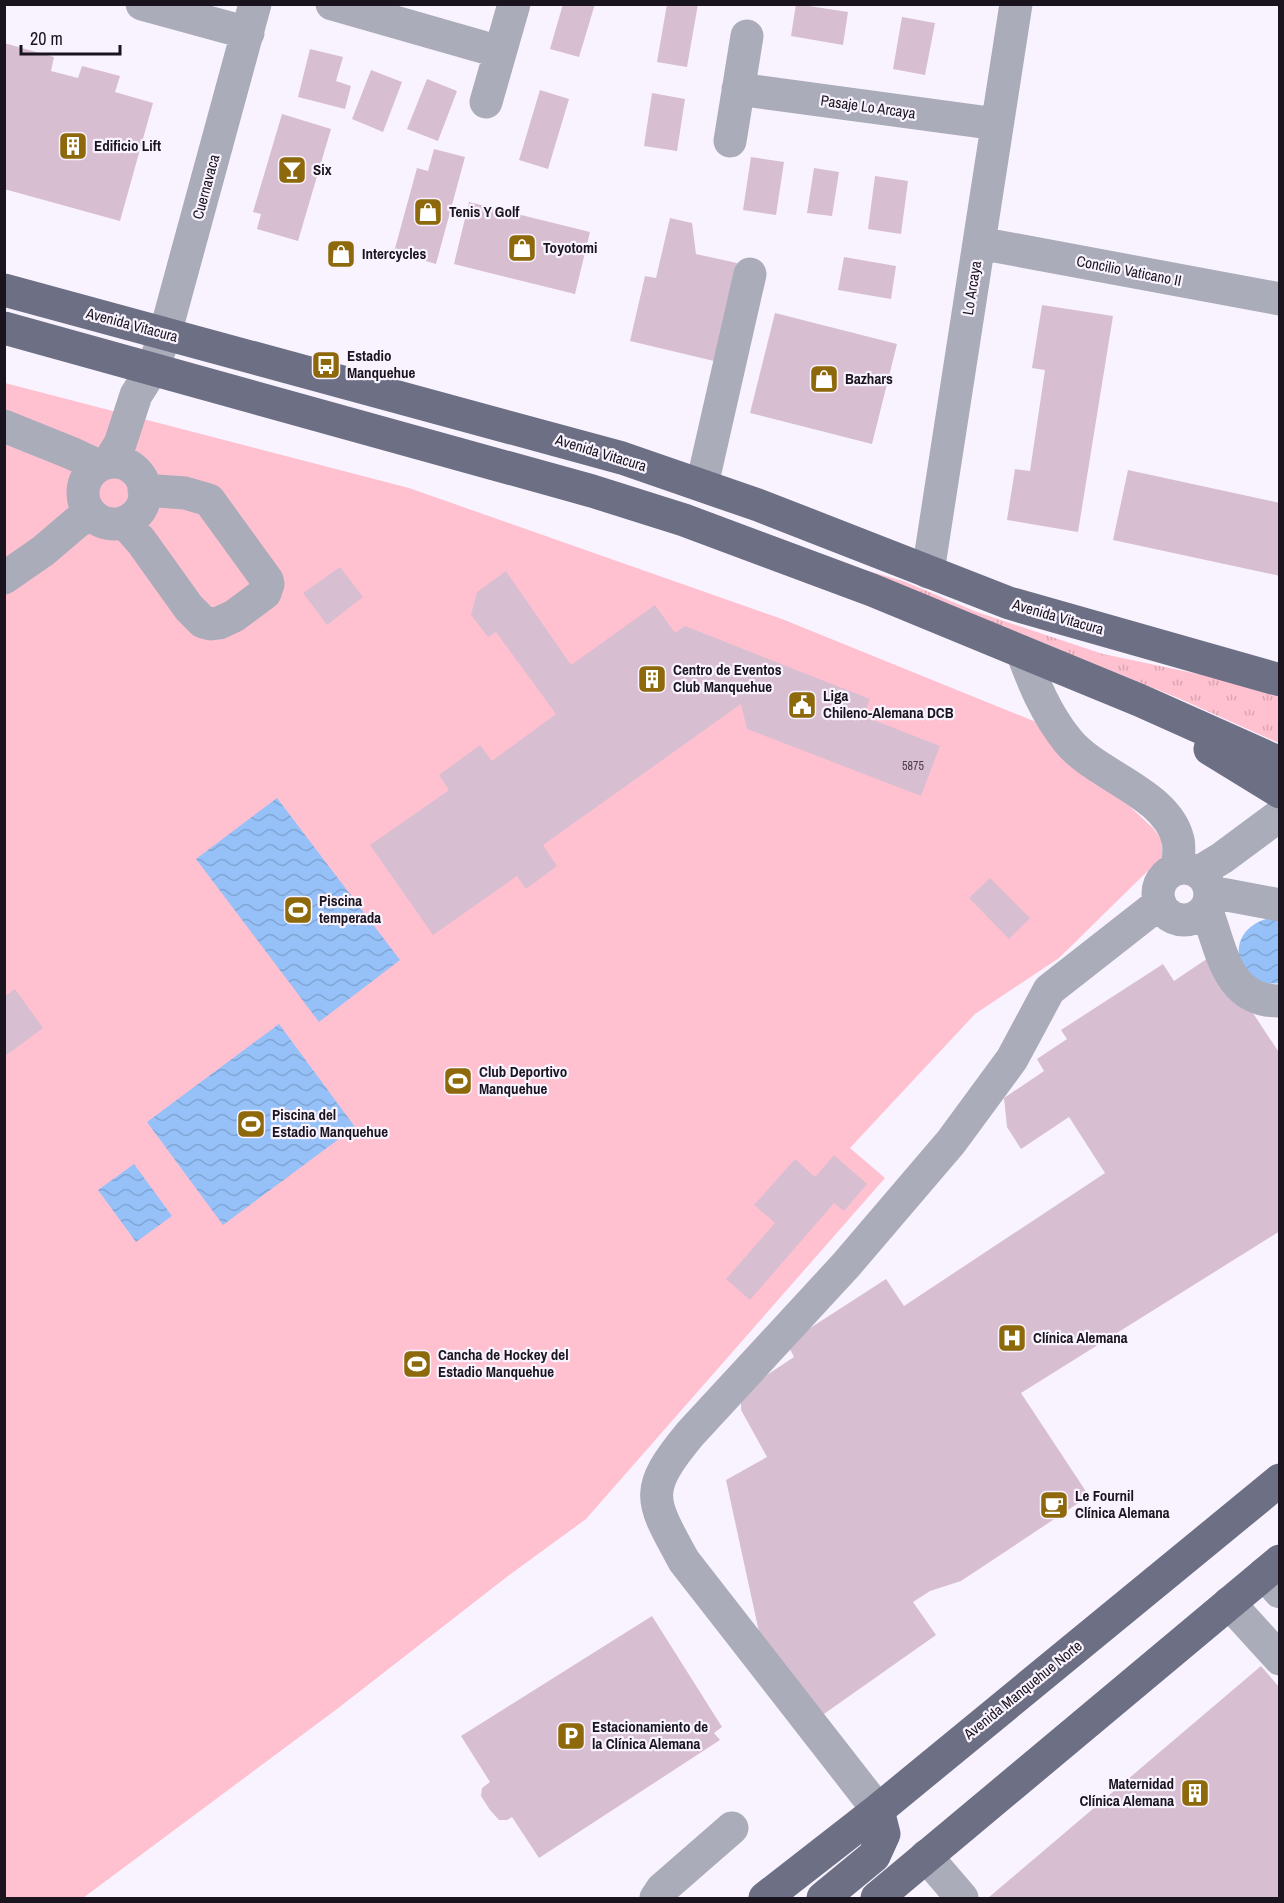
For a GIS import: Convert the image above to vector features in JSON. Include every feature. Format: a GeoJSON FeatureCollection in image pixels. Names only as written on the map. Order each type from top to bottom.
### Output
{"type":"FeatureCollection","features":[{"type":"Feature","properties":{"kind":"main road","name":"Avenida Vitacura"},"geometry":{"type":"LineString","coordinates":[[4,290],[622,458],[758,505],[1032,610],[1280,680]]}},
{"type":"Feature","properties":{"kind":"main road"},"geometry":{"type":"LineString","coordinates":[[4,328],[592,491],[684,520],[872,590],[1139,700],[1280,763]]}},
{"type":"Feature","properties":{"kind":"main road","name":"Avenida Vitacura"},"geometry":{"type":"LineString","coordinates":[[1185,653],[1280,658]]}},
{"type":"Feature","properties":{"kind":"main road"},"geometry":{"type":"LineString","coordinates":[[1139,700],[1219,755],[1280,792]]}},
{"type":"Feature","properties":{"kind":"main road","name":"Avenida Manquehue Norte"},"geometry":{"type":"LineString","coordinates":[[765,1899],[878,1810],[1280,1480]]}},
{"type":"Feature","properties":{"kind":"main road"},"geometry":{"type":"LineString","coordinates":[[877,1899],[1229,1603],[1274,1576]]}},
{"type":"Feature","properties":{"kind":"main road"},"geometry":{"type":"LineString","coordinates":[[823,1899],[874,1856],[884,1834],[878,1810]]}},
{"type":"Feature","properties":{"kind":"street"},"geometry":{"type":"LineString","coordinates":[[142,4],[251,19]]}},
{"type":"Feature","properties":{"kind":"street"},"geometry":{"type":"LineString","coordinates":[[332,4],[500,52]]}},
{"type":"Feature","properties":{"kind":"street"},"geometry":{"type":"LineString","coordinates":[[486,102],[514,4]]}},
{"type":"Feature","properties":{"kind":"street","name":"Lo Arcaya"},"geometry":{"type":"LineString","coordinates":[[928,572],[1016,4]]}},
{"type":"Feature","properties":{"kind":"street","name":"Cuernavaca"},"geometry":{"type":"LineString","coordinates":[[153,368],[165,334],[251,19]]}},
{"type":"Feature","properties":{"kind":"street"},"geometry":{"type":"LineString","coordinates":[[730,141],[747,36]]}},
{"type":"Feature","properties":{"kind":"street","name":"Pasaje Lo Arcaya"},"geometry":{"type":"LineString","coordinates":[[738,89],[997,124]]}},
{"type":"Feature","properties":{"kind":"street","name":"Concilio Vaticano II"},"geometry":{"type":"LineString","coordinates":[[979,243],[1280,299]]}},
{"type":"Feature","properties":{"kind":"street"},"geometry":{"type":"LineString","coordinates":[[702,485],[750,274]]}},
{"type":"Feature","properties":{"kind":"street"},"geometry":{"type":"LineString","coordinates":[[122,473],[154,400],[153,368]]}},
{"type":"Feature","properties":{"kind":"street"},"geometry":{"type":"LineString","coordinates":[[9,429],[122,473],[209,500],[267,580],[265,593],[227,620],[211,624],[203,622],[189,608],[141,541],[124,522]]}},
{"type":"Feature","properties":{"kind":"street"},"geometry":{"type":"LineString","coordinates":[[91,472],[122,473],[144,500],[140,510],[124,522],[105,523],[91,514],[84,502],[85,481],[91,472]]}},
{"type":"Feature","properties":{"kind":"street"},"geometry":{"type":"LineString","coordinates":[[4,578],[43,552],[77,522],[91,514]]}},
{"type":"Feature","properties":{"kind":"street"},"geometry":{"type":"LineString","coordinates":[[1022,652],[1041,701],[1069,742],[1092,762],[1154,802],[1171,824],[1198,885],[1227,969],[1238,985],[1248,995],[1263,1002],[1280,1001]]}},
{"type":"Feature","properties":{"kind":"street"},"geometry":{"type":"LineString","coordinates":[[1280,815],[1222,858],[1198,885],[1199,916],[1182,920],[1167,914],[1160,903],[1158,891],[1164,876],[1198,885],[1280,905]]}},
{"type":"Feature","properties":{"kind":"street"},"geometry":{"type":"LineString","coordinates":[[878,1810],[684,1561],[659,1516],[655,1499],[659,1478],[667,1461],[690,1434],[846,1265],[951,1142],[1012,1059],[1049,990],[1160,903]]}},
{"type":"Feature","properties":{"kind":"street"},"geometry":{"type":"LineString","coordinates":[[1229,1603],[1280,1659]]}},
{"type":"Feature","properties":{"kind":"street"},"geometry":{"type":"LineString","coordinates":[[656,1899],[662,1889],[732,1828]]}},
{"type":"Feature","properties":{"kind":"street"},"geometry":{"type":"LineString","coordinates":[[926,1856],[962,1899]]}},
{"type":"Feature","properties":{"kind":"green space","name":"Club Deportivo Manquehue"},"geometry":{"type":"Polygon","coordinates":[[[5,383],[409,488],[782,619],[1041,724],[1153,828],[1162,840],[1162,857],[1059,958],[975,1014],[850,1148],[885,1178],[586,1519],[508,1576],[337,1709],[83,1898],[5,1898],[5,383]]]}},
{"type":"Feature","properties":{"kind":"green space"},"geometry":{"type":"Polygon","coordinates":[[[865,570],[903,581],[977,612],[1103,654],[1217,678],[1279,697],[1279,743],[1178,698],[865,570]]]}},
{"type":"Feature","properties":{"kind":"water","name":"Piscina temperada"},"geometry":{"type":"Polygon","coordinates":[[[277,798],[400,960],[319,1022],[196,859],[277,798]]]}},
{"type":"Feature","properties":{"kind":"water"},"geometry":{"type":"Polygon","coordinates":[[[1266,919],[1279,920],[1279,983],[1264,983],[1252,978],[1244,970],[1240,959],[1239,947],[1243,936],[1252,926],[1266,919]]]}},
{"type":"Feature","properties":{"kind":"water","name":"Piscina del Estadio Manquehue"},"geometry":{"type":"Polygon","coordinates":[[[279,1024],[355,1127],[223,1225],[147,1122],[279,1024]]]}},
{"type":"Feature","properties":{"kind":"water"},"geometry":{"type":"Polygon","coordinates":[[[134,1164],[172,1216],[136,1242],[98,1190],[134,1164]]]}},
{"type":"Feature","properties":{"kind":"building"},"geometry":{"type":"Polygon","coordinates":[[[563,4],[595,4],[579,57],[550,49],[563,4]]]}},
{"type":"Feature","properties":{"kind":"building"},"geometry":{"type":"Polygon","coordinates":[[[667,4],[698,4],[687,67],[657,62],[667,4]]]}},
{"type":"Feature","properties":{"kind":"building"},"geometry":{"type":"Polygon","coordinates":[[[796,4],[848,12],[843,45],[791,36],[796,4]]]}},
{"type":"Feature","properties":{"kind":"building"},"geometry":{"type":"Polygon","coordinates":[[[902,17],[935,23],[925,75],[893,69],[902,17]]]}},
{"type":"Feature","properties":{"kind":"building","name":"Edificio Lift"},"geometry":{"type":"Polygon","coordinates":[[[4,43],[54,57],[51,71],[78,78],[82,66],[120,76],[115,92],[153,103],[120,221],[4,189],[4,43]]]}},
{"type":"Feature","properties":{"kind":"building"},"geometry":{"type":"Polygon","coordinates":[[[310,49],[343,57],[336,81],[351,86],[345,109],[298,97],[310,49]]]}},
{"type":"Feature","properties":{"kind":"building"},"geometry":{"type":"Polygon","coordinates":[[[371,70],[402,82],[383,132],[352,119],[371,70]]]}},
{"type":"Feature","properties":{"kind":"building"},"geometry":{"type":"Polygon","coordinates":[[[427,79],[457,91],[438,141],[407,129],[427,79]]]}},
{"type":"Feature","properties":{"kind":"building"},"geometry":{"type":"Polygon","coordinates":[[[540,90],[569,99],[548,169],[519,160],[540,90]]]}},
{"type":"Feature","properties":{"kind":"building"},"geometry":{"type":"Polygon","coordinates":[[[652,93],[685,99],[677,151],[644,146],[652,93]]]}},
{"type":"Feature","properties":{"kind":"building","name":"Six"},"geometry":{"type":"Polygon","coordinates":[[[282,114],[331,129],[298,241],[257,229],[261,214],[253,212],[282,114]]]}},
{"type":"Feature","properties":{"kind":"building","name":"Tenis Y Golf"},"geometry":{"type":"Polygon","coordinates":[[[434,149],[465,157],[436,264],[394,252],[417,168],[428,171],[434,149]]]}},
{"type":"Feature","properties":{"kind":"building"},"geometry":{"type":"Polygon","coordinates":[[[751,157],[784,162],[776,215],[743,210],[751,157]]]}},
{"type":"Feature","properties":{"kind":"building"},"geometry":{"type":"Polygon","coordinates":[[[814,168],[839,172],[832,216],[807,213],[814,168]]]}},
{"type":"Feature","properties":{"kind":"building"},"geometry":{"type":"Polygon","coordinates":[[[875,176],[908,181],[901,234],[868,229],[875,176]]]}},
{"type":"Feature","properties":{"kind":"building","name":"Toyotomi"},"geometry":{"type":"Polygon","coordinates":[[[469,202],[590,232],[575,294],[454,264],[469,202]]]}},
{"type":"Feature","properties":{"kind":"building"},"geometry":{"type":"Polygon","coordinates":[[[670,218],[692,223],[696,254],[737,263],[714,361],[630,341],[645,276],[656,278],[670,218]]]}},
{"type":"Feature","properties":{"kind":"building"},"geometry":{"type":"Polygon","coordinates":[[[844,257],[896,266],[891,299],[838,290],[844,257]]]}},
{"type":"Feature","properties":{"kind":"building"},"geometry":{"type":"Polygon","coordinates":[[[1042,305],[1113,316],[1078,532],[1007,520],[1015,469],[1030,471],[1045,370],[1032,368],[1042,305]]]}},
{"type":"Feature","properties":{"kind":"building","name":"Bazhars"},"geometry":{"type":"Polygon","coordinates":[[[775,313],[897,344],[872,444],[750,413],[775,313]]]}},
{"type":"Feature","properties":{"kind":"building"},"geometry":{"type":"Polygon","coordinates":[[[1128,470],[1280,503],[1280,576],[1113,540],[1128,470]]]}},
{"type":"Feature","properties":{"kind":"building"},"geometry":{"type":"Polygon","coordinates":[[[340,567],[363,597],[327,625],[303,593],[340,567]]]}},
{"type":"Feature","properties":{"kind":"building"},"geometry":{"type":"Polygon","coordinates":[[[506,571],[571,665],[655,605],[675,633],[685,626],[870,699],[863,716],[940,746],[921,796],[747,729],[741,704],[543,845],[557,866],[526,889],[517,876],[433,935],[370,845],[449,790],[439,775],[480,745],[492,761],[556,714],[496,632],[488,637],[471,615],[477,592],[506,571]]]}},
{"type":"Feature","properties":{"kind":"building"},"geometry":{"type":"Polygon","coordinates":[[[990,878],[1030,918],[1009,939],[969,898],[990,878]]]}},
{"type":"Feature","properties":{"kind":"building"},"geometry":{"type":"Polygon","coordinates":[[[1214,954],[1280,1054],[1280,1231],[1021,1393],[1089,1496],[961,1581],[930,1591],[913,1602],[936,1635],[814,1721],[762,1646],[726,1480],[767,1457],[741,1410],[741,1392],[794,1357],[787,1343],[886,1279],[904,1306],[1105,1173],[1069,1117],[1021,1149],[1007,1127],[1004,1098],[1044,1071],[1037,1059],[1067,1039],[1061,1030],[1163,964],[1174,981],[1214,954]]]}},
{"type":"Feature","properties":{"kind":"building"},"geometry":{"type":"Polygon","coordinates":[[[15,989],[43,1028],[4,1057],[4,997],[15,989]]]}},
{"type":"Feature","properties":{"kind":"building"},"geometry":{"type":"Polygon","coordinates":[[[834,1155],[867,1184],[844,1211],[834,1203],[750,1300],[726,1279],[775,1223],[754,1205],[795,1159],[815,1177],[834,1155]]]}},
{"type":"Feature","properties":{"kind":"building"},"geometry":{"type":"Polygon","coordinates":[[[652,1616],[722,1727],[714,1733],[720,1740],[539,1858],[512,1817],[499,1820],[481,1796],[482,1788],[490,1782],[461,1736],[652,1616]]]}},
{"type":"Feature","properties":{"kind":"building","name":"Maternidad Clínica Alemana"},"geometry":{"type":"Polygon","coordinates":[[[1261,1666],[1280,1688],[1280,1898],[988,1898],[1261,1666]]]}},
{"type":"Feature","properties":{"kind":"place","name":"Edificio Lift"},"geometry":{"type":"Point","coordinates":[73,146]}},
{"type":"Feature","properties":{"kind":"place","name":"Six"},"geometry":{"type":"Point","coordinates":[292,170]}},
{"type":"Feature","properties":{"kind":"place","name":"Tenis Y Golf"},"geometry":{"type":"Point","coordinates":[428,212]}},
{"type":"Feature","properties":{"kind":"place","name":"Toyotomi"},"geometry":{"type":"Point","coordinates":[522,248]}},
{"type":"Feature","properties":{"kind":"place","name":"Intercycles"},"geometry":{"type":"Point","coordinates":[341,254]}},
{"type":"Feature","properties":{"kind":"place","name":"Estadio Manquehue"},"geometry":{"type":"Point","coordinates":[326,365]}},
{"type":"Feature","properties":{"kind":"place","name":"Bazhars"},"geometry":{"type":"Point","coordinates":[824,379]}},
{"type":"Feature","properties":{"kind":"place","name":"Centro de Eventos Club Manquehue"},"geometry":{"type":"Point","coordinates":[652,679]}},
{"type":"Feature","properties":{"kind":"place","name":"Liga Chileno-Alemana DCB"},"geometry":{"type":"Point","coordinates":[802,705]}},
{"type":"Feature","properties":{"kind":"place","name":"Piscina temperada"},"geometry":{"type":"Point","coordinates":[298,910]}},
{"type":"Feature","properties":{"kind":"place","name":"Club Deportivo Manquehue"},"geometry":{"type":"Point","coordinates":[458,1081]}},
{"type":"Feature","properties":{"kind":"place","name":"Piscina del Estadio Manquehue"},"geometry":{"type":"Point","coordinates":[251,1124]}},
{"type":"Feature","properties":{"kind":"place","name":"Clínica Alemana"},"geometry":{"type":"Point","coordinates":[1012,1338]}},
{"type":"Feature","properties":{"kind":"place","name":"Cancha de Hockey del Estadio Manquehue"},"geometry":{"type":"Point","coordinates":[417,1364]}},
{"type":"Feature","properties":{"kind":"place","name":"Le Fournil Clínica Alemana"},"geometry":{"type":"Point","coordinates":[1054,1505]}},
{"type":"Feature","properties":{"kind":"place","name":"Estacionamiento de la Clínica Alemana"},"geometry":{"type":"Point","coordinates":[571,1736]}},
{"type":"Feature","properties":{"kind":"place","name":"Maternidad Clínica Alemana"},"geometry":{"type":"Point","coordinates":[1195,1793]}}]}
